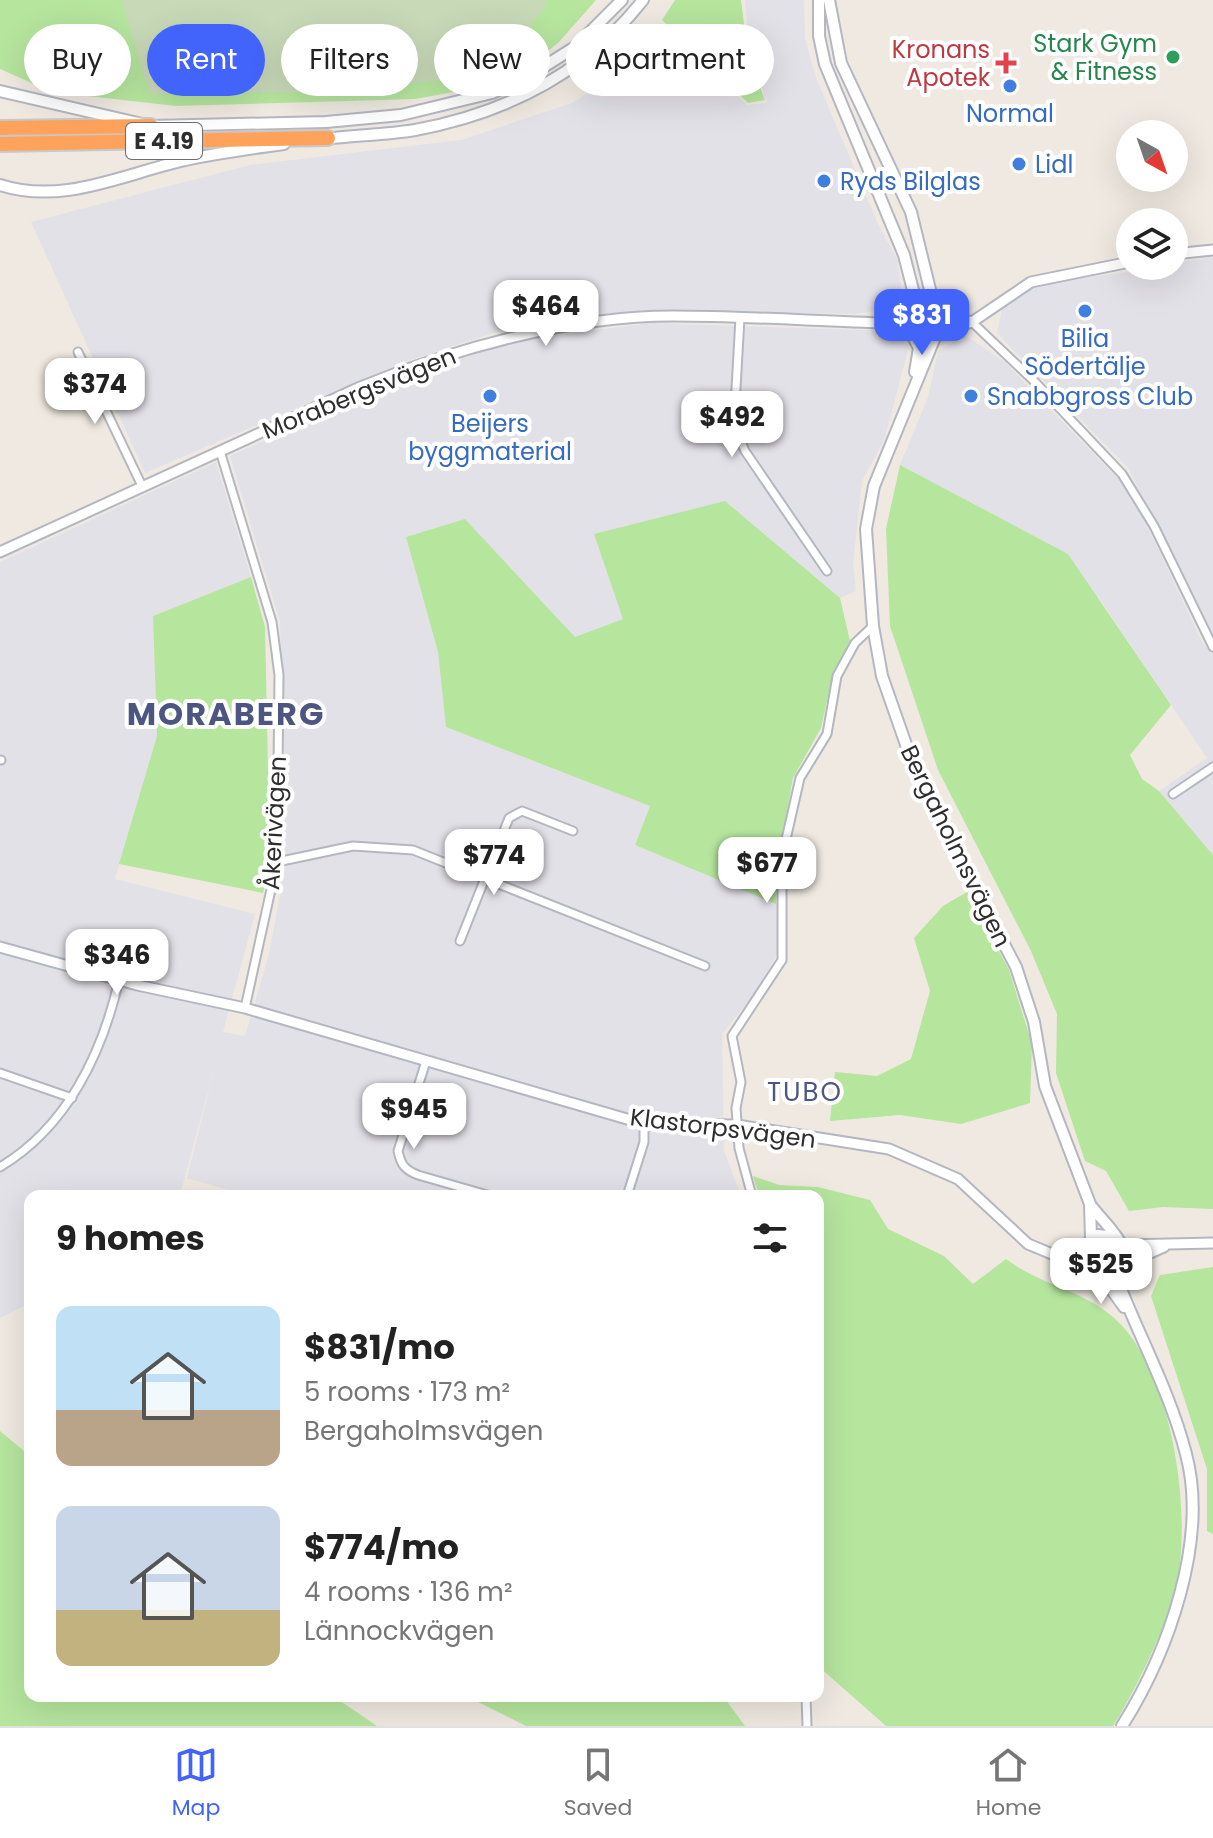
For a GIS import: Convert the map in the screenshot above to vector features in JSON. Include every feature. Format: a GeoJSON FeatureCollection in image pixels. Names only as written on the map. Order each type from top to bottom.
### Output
{"type":"FeatureCollection","features":[{"type":"Feature","properties":{"kind":"highway","name":"E 4.19"},"geometry":{"type":"LineString","coordinates":[[0,128],[151,126]]}},
{"type":"Feature","properties":{"kind":"highway","name":"E 4.19"},"geometry":{"type":"LineString","coordinates":[[0,144],[328,138]]}},
{"type":"Feature","properties":{"kind":"main road","name":"E 4.19"},"geometry":{"type":"LineString","coordinates":[[151,126],[366,120],[464,102],[508,86],[560,58],[593,33],[622,0]]}},
{"type":"Feature","properties":{"kind":"main road","name":"E 4.19"},"geometry":{"type":"LineString","coordinates":[[328,138],[442,124],[517,100],[556,80],[591,55],[643,0]]}},
{"type":"Feature","properties":{"kind":"main road"},"geometry":{"type":"LineString","coordinates":[[819,0],[819,36],[825,64],[904,255],[914,294],[909,311],[910,332],[923,340],[937,335],[943,325],[911,212],[841,63],[829,0]]}},
{"type":"Feature","properties":{"kind":"main road"},"geometry":{"type":"LineString","coordinates":[[0,91],[151,126]]}},
{"type":"Feature","properties":{"kind":"main road"},"geometry":{"type":"LineString","coordinates":[[0,185],[41,192],[69,191],[206,156],[328,138]]}},
{"type":"Feature","properties":{"kind":"main road"},"geometry":{"type":"LineString","coordinates":[[909,311],[924,303],[937,309]]}},
{"type":"Feature","properties":{"kind":"main road","name":"Bergaholmsvägen"},"geometry":{"type":"LineString","coordinates":[[910,332],[919,348],[912,390]]}},
{"type":"Feature","properties":{"kind":"main road","name":"Bergaholmsvägen"},"geometry":{"type":"LineString","coordinates":[[937,335],[874,486],[868,515],[866,529],[873,626],[882,676],[910,756],[942,827],[1016,967],[1034,1022],[1045,1086],[1090,1204],[1123,1245]]}},
{"type":"Feature","properties":{"kind":"main road","name":"Bergaholmsvägen"},"geometry":{"type":"LineString","coordinates":[[1088,1269],[1090,1204]]}},
{"type":"Feature","properties":{"kind":"main road"},"geometry":{"type":"LineString","coordinates":[[1088,1244],[1102,1234],[1114,1237]]}},
{"type":"Feature","properties":{"kind":"main road"},"geometry":{"type":"LineString","coordinates":[[1122,1726],[1134,1706],[1176,1603],[1190,1557],[1193,1513],[1190,1477],[1181,1438],[1119,1284],[1123,1245]]}},
{"type":"Feature","properties":{"kind":"main road"},"geometry":{"type":"LineString","coordinates":[[1102,1276],[1120,1268]]}},
{"type":"Feature","properties":{"kind":"main road"},"geometry":{"type":"LineString","coordinates":[[1088,1269],[1102,1276],[1132,1317]]}},
{"type":"Feature","properties":{"kind":"street"},"geometry":{"type":"LineString","coordinates":[[1188,253],[1213,250]]}},
{"type":"Feature","properties":{"kind":"street"},"geometry":{"type":"LineString","coordinates":[[937,335],[972,322],[1031,282],[1116,265]]}},
{"type":"Feature","properties":{"kind":"street"},"geometry":{"type":"LineString","coordinates":[[937,309],[972,322],[1035,382],[1122,474],[1154,526],[1213,647]]}},
{"type":"Feature","properties":{"kind":"street","name":"Morabergsvägen"},"geometry":{"type":"LineString","coordinates":[[888,323],[909,311]]}},
{"type":"Feature","properties":{"kind":"street","name":"Morabergsvägen"},"geometry":{"type":"LineString","coordinates":[[0,552],[396,373],[513,337],[653,317],[888,323],[910,332]]}},
{"type":"Feature","properties":{"kind":"street"},"geometry":{"type":"LineString","coordinates":[[740,318],[734,424],[745,451],[827,571]]}},
{"type":"Feature","properties":{"kind":"street"},"geometry":{"type":"LineString","coordinates":[[78,352],[142,486]]}},
{"type":"Feature","properties":{"kind":"street","name":"Åkerivägen"},"geometry":{"type":"LineString","coordinates":[[220,451],[272,622],[279,675],[277,862],[245,1008]]}},
{"type":"Feature","properties":{"kind":"street"},"geometry":{"type":"LineString","coordinates":[[750,1190],[739,1148],[737,1125],[741,1082],[732,1036],[782,960],[782,857],[800,778],[827,734],[837,676],[855,643],[873,626]]}},
{"type":"Feature","properties":{"kind":"street"},"geometry":{"type":"LineString","coordinates":[[1173,794],[1213,767]]}},
{"type":"Feature","properties":{"kind":"street"},"geometry":{"type":"LineString","coordinates":[[460,941],[509,818],[522,811],[573,831]]}},
{"type":"Feature","properties":{"kind":"street"},"geometry":{"type":"LineString","coordinates":[[277,862],[353,846],[413,850],[705,966]]}},
{"type":"Feature","properties":{"kind":"street","name":"Klastorpsvägen"},"geometry":{"type":"LineString","coordinates":[[0,947],[119,980],[245,1008],[644,1122],[737,1125],[889,1149],[917,1158],[958,1179],[1028,1244],[1088,1269]]}},
{"type":"Feature","properties":{"kind":"street"},"geometry":{"type":"LineString","coordinates":[[0,1167],[39,1138],[72,1098],[105,1029],[119,980]]}},
{"type":"Feature","properties":{"kind":"street"},"geometry":{"type":"LineString","coordinates":[[426,1061],[398,1151],[400,1162],[407,1171],[471,1190]]}},
{"type":"Feature","properties":{"kind":"street"},"geometry":{"type":"LineString","coordinates":[[0,1073],[72,1098]]}},
{"type":"Feature","properties":{"kind":"street"},"geometry":{"type":"LineString","coordinates":[[629,1190],[644,1142],[644,1122]]}},
{"type":"Feature","properties":{"kind":"street"},"geometry":{"type":"LineString","coordinates":[[1123,1245],[1213,1243]]}},
{"type":"Feature","properties":{"kind":"street"},"geometry":{"type":"LineString","coordinates":[[1049,1255],[1088,1244]]}},
{"type":"Feature","properties":{"kind":"street"},"geometry":{"type":"LineString","coordinates":[[1120,1268],[1171,1244]]}},
{"type":"Feature","properties":{"kind":"street"},"geometry":{"type":"LineString","coordinates":[[806,1702],[807,1726]]}},
{"type":"Feature","properties":{"kind":"shaded area"},"geometry":{"type":"Polygon","coordinates":[[[745,0],[804,0],[805,39],[816,78],[879,226],[897,259],[903,297],[887,309],[855,314],[643,310],[515,326],[401,363],[145,473],[31,222],[250,165],[461,140],[572,103],[583,96],[737,96],[747,105],[767,103],[765,96],[774,96],[774,24],[747,24],[745,0]]]}},
{"type":"Feature","properties":{"kind":"shaded area"},"geometry":{"type":"Polygon","coordinates":[[[1213,257],[1213,636],[1128,468],[997,333],[1002,309],[1037,284],[1116,274],[1116,280],[1188,280],[1188,261],[1213,257]]]}},
{"type":"Feature","properties":{"kind":"shaded area"},"geometry":{"type":"Polygon","coordinates":[[[650,323],[893,331],[909,347],[884,440],[862,481],[853,564],[856,591],[840,598],[725,501],[623,619],[575,637],[466,520],[406,537],[438,652],[447,727],[650,806],[635,845],[776,904],[778,951],[765,980],[722,1034],[724,1150],[739,1190],[228,1190],[187,1178],[214,1070],[181,1190],[24,1190],[24,1306],[0,1318],[0,562],[216,462],[251,577],[153,616],[157,736],[115,879],[255,914],[223,1032],[245,1036],[269,954],[286,864],[280,622],[230,456],[404,378],[521,340],[650,323]]]}},
{"type":"Feature","properties":{"kind":"shaded area"},"geometry":{"type":"Polygon","coordinates":[[[965,335],[1005,362],[1119,480],[1144,519],[1202,642],[1213,656],[1213,855],[1159,791],[1207,758],[1099,598],[900,465],[928,397],[938,351],[965,335]]]}},
{"type":"Feature","properties":{"kind":"green space"},"geometry":{"type":"Polygon","coordinates":[[[0,0],[596,0],[575,24],[566,24],[566,34],[550,49],[550,24],[434,24],[434,96],[415,99],[176,106],[87,96],[131,96],[131,24],[24,24],[24,80],[0,69],[0,0]]]}},
{"type":"Feature","properties":{"kind":"green space"},"geometry":{"type":"Polygon","coordinates":[[[121,0],[546,0],[545,7],[532,24],[434,24],[434,81],[418,83],[418,24],[281,24],[281,92],[265,92],[265,24],[147,24],[147,84],[131,24],[121,0]]]}},
{"type":"Feature","properties":{"kind":"green space"},"geometry":{"type":"Polygon","coordinates":[[[675,0],[741,0],[744,24],[666,24],[662,20],[675,0]]]}},
{"type":"Feature","properties":{"kind":"green space"},"geometry":{"type":"Polygon","coordinates":[[[741,96],[763,96],[765,100],[748,103],[741,96]]]}},
{"type":"Feature","properties":{"kind":"green space"},"geometry":{"type":"Polygon","coordinates":[[[900,465],[1068,554],[1171,705],[1130,755],[1142,779],[1159,791],[1213,855],[1213,1209],[1163,1207],[1129,1211],[1106,1171],[1085,1161],[1056,1073],[1057,1014],[1031,951],[938,770],[890,626],[886,529],[900,465]]]}},
{"type":"Feature","properties":{"kind":"green space"},"geometry":{"type":"Polygon","coordinates":[[[725,501],[840,598],[850,641],[832,678],[821,728],[793,778],[778,860],[776,904],[635,845],[650,806],[446,727],[438,652],[406,537],[465,519],[575,637],[623,619],[594,534],[725,501]]]}},
{"type":"Feature","properties":{"kind":"green space"},"geometry":{"type":"Polygon","coordinates":[[[251,577],[265,627],[270,864],[263,893],[119,864],[157,736],[153,616],[251,577]]]}},
{"type":"Feature","properties":{"kind":"green space"},"geometry":{"type":"Polygon","coordinates":[[[967,892],[1009,970],[1032,1044],[1030,1103],[961,1124],[900,1115],[830,1121],[835,1072],[877,1076],[911,1059],[930,991],[914,938],[943,906],[967,892]]]}},
{"type":"Feature","properties":{"kind":"green space"},"geometry":{"type":"Polygon","coordinates":[[[753,1176],[779,1185],[818,1187],[870,1200],[888,1229],[944,1256],[973,1284],[1006,1259],[1101,1308],[1134,1341],[1151,1371],[1173,1444],[1182,1522],[1181,1557],[1166,1620],[1113,1726],[886,1726],[824,1671],[824,1190],[757,1190],[753,1176]]]}},
{"type":"Feature","properties":{"kind":"green space"},"geometry":{"type":"Polygon","coordinates":[[[1213,1267],[1213,1534],[1207,1531],[1207,1469],[1151,1296],[1160,1275],[1213,1267]]]}},
{"type":"Feature","properties":{"kind":"green space"},"geometry":{"type":"Polygon","coordinates":[[[0,1431],[24,1451],[24,1702],[342,1702],[377,1726],[0,1726],[0,1431]]]}},
{"type":"Feature","properties":{"kind":"green space"},"geometry":{"type":"Polygon","coordinates":[[[478,1702],[727,1702],[745,1726],[526,1726],[478,1702]]]}},
{"type":"Feature","properties":{"kind":"place","name":"Stark Gym & Fitness"},"geometry":{"type":"Point","coordinates":[1173,57]}},
{"type":"Feature","properties":{"kind":"place","name":"Kronans Apotek"},"geometry":{"type":"Point","coordinates":[1006,63]}},
{"type":"Feature","properties":{"kind":"place","name":"Normal"},"geometry":{"type":"Point","coordinates":[1010,86]}},
{"type":"Feature","properties":{"kind":"place","name":"Lidl"},"geometry":{"type":"Point","coordinates":[1019,164]}},
{"type":"Feature","properties":{"kind":"place","name":"Ryds Bilglas"},"geometry":{"type":"Point","coordinates":[824,181]}},
{"type":"Feature","properties":{"kind":"place","name":"Bilia Södertälje"},"geometry":{"type":"Point","coordinates":[1085,311]}},
{"type":"Feature","properties":{"kind":"place","name":"Beijers byggmaterial"},"geometry":{"type":"Point","coordinates":[490,396]}},
{"type":"Feature","properties":{"kind":"place","name":"Snabbgross Club"},"geometry":{"type":"Point","coordinates":[971,396]}},
{"type":"Feature","properties":{"kind":"district","name":"MORABERG"},"geometry":{"type":"Point","coordinates":[226,713]}},
{"type":"Feature","properties":{"kind":"district","name":"TUBO"},"geometry":{"type":"Point","coordinates":[805,1092]}}]}
